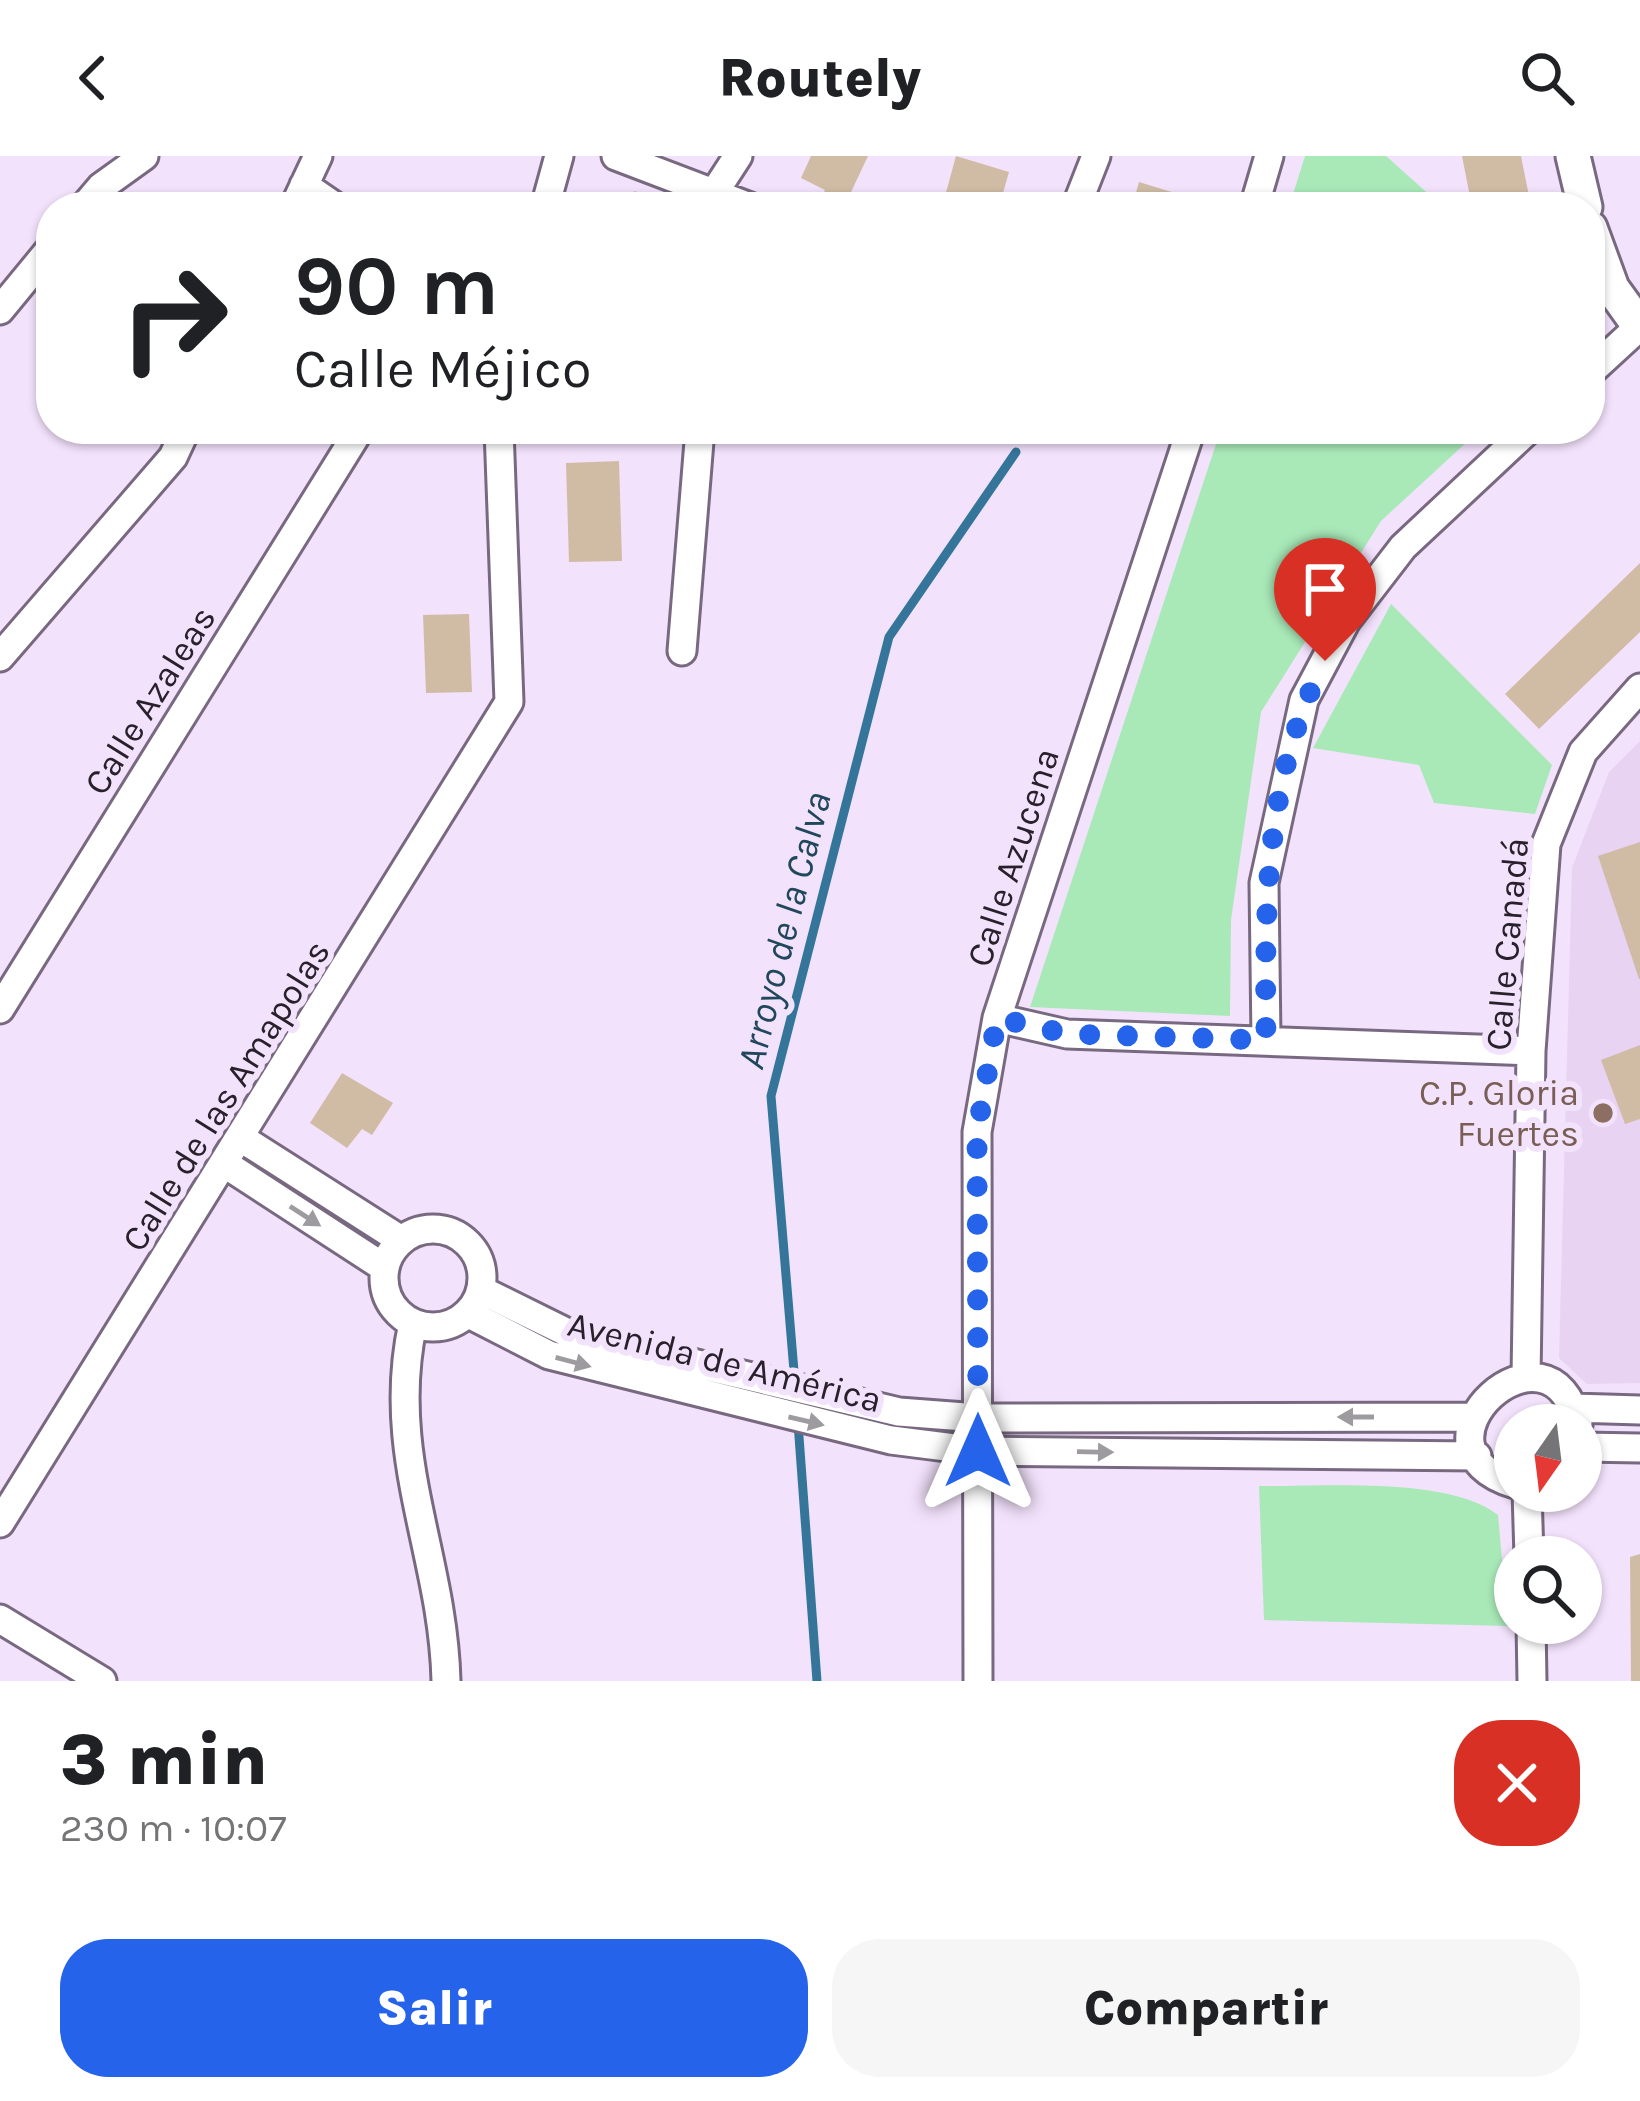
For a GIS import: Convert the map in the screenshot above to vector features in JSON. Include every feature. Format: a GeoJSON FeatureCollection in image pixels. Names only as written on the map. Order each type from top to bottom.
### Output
{"type":"FeatureCollection","features":[{"type":"Feature","properties":{"kind":"street"},"geometry":{"type":"LineString","coordinates":[[96,192],[144,156]]}},
{"type":"Feature","properties":{"kind":"street"},"geometry":{"type":"LineString","coordinates":[[301,192],[318,156]]}},
{"type":"Feature","properties":{"kind":"street"},"geometry":{"type":"LineString","coordinates":[[548,192],[559,156]]}},
{"type":"Feature","properties":{"kind":"street"},"geometry":{"type":"LineString","coordinates":[[616,156],[711,192]]}},
{"type":"Feature","properties":{"kind":"street"},"geometry":{"type":"LineString","coordinates":[[715,192],[738,156]]}},
{"type":"Feature","properties":{"kind":"street"},"geometry":{"type":"LineString","coordinates":[[1082,192],[1096,156]]}},
{"type":"Feature","properties":{"kind":"street"},"geometry":{"type":"LineString","coordinates":[[1258,192],[1269,156]]}},
{"type":"Feature","properties":{"kind":"street"},"geometry":{"type":"LineString","coordinates":[[1573,156],[1581,192]]}},
{"type":"Feature","properties":{"kind":"street"},"geometry":{"type":"LineString","coordinates":[[0,310],[36,266]]}},
{"type":"Feature","properties":{"kind":"street"},"geometry":{"type":"LineString","coordinates":[[1605,269],[1612,288],[1640,327],[1605,359]]}},
{"type":"Feature","properties":{"kind":"street"},"geometry":{"type":"LineString","coordinates":[[0,656],[173,457],[179,444]]}},
{"type":"Feature","properties":{"kind":"street","name":"Calle Azaleas"},"geometry":{"type":"LineString","coordinates":[[0,1009],[351,444]]}},
{"type":"Feature","properties":{"kind":"street","name":"Calle de las Amapolas"},"geometry":{"type":"LineString","coordinates":[[0,1523],[509,702],[500,444]]}},
{"type":"Feature","properties":{"kind":"street"},"geometry":{"type":"LineString","coordinates":[[682,651],[699,444]]}},
{"type":"Feature","properties":{"kind":"street","name":"Calle Azucena"},"geometry":{"type":"LineString","coordinates":[[979,1681],[977,1132],[997,1018],[1186,444]]}},
{"type":"Feature","properties":{"kind":"street"},"geometry":{"type":"LineString","coordinates":[[1266,1040],[1264,884],[1304,700],[1346,621],[1403,547],[1513,444]]}},
{"type":"Feature","properties":{"kind":"street","name":"Calle Canadá"},"geometry":{"type":"LineString","coordinates":[[1526,1378],[1531,1051],[1546,844],[1582,752],[1640,688]]}},
{"type":"Feature","properties":{"kind":"street"},"geometry":{"type":"LineString","coordinates":[[997,1018],[1067,1034],[1531,1051]]}},
{"type":"Feature","properties":{"kind":"street"},"geometry":{"type":"LineString","coordinates":[[242,1138],[401,1240]]}},
{"type":"Feature","properties":{"kind":"street"},"geometry":{"type":"LineString","coordinates":[[225,1164],[385,1268]]}},
{"type":"Feature","properties":{"kind":"street"},"geometry":{"type":"LineString","coordinates":[[430,1228],[460,1237],[480,1262],[474,1301],[442,1326],[413,1323],[389,1300],[385,1268],[401,1240],[430,1228]]}},
{"type":"Feature","properties":{"kind":"street","name":"Avenida de América"},"geometry":{"type":"LineString","coordinates":[[474,1301],[570,1334],[899,1412],[978,1418],[1473,1417]]}},
{"type":"Feature","properties":{"kind":"street","name":"Avenida de América"},"geometry":{"type":"LineString","coordinates":[[474,1301],[548,1355],[891,1440],[978,1451],[1477,1456]]}},
{"type":"Feature","properties":{"kind":"street"},"geometry":{"type":"LineString","coordinates":[[413,1323],[404,1367],[405,1452],[445,1644],[446,1681]]}},
{"type":"Feature","properties":{"kind":"street"},"geometry":{"type":"LineString","coordinates":[[1494,1474],[1477,1456],[1473,1417],[1493,1389],[1526,1378],[1553,1386],[1566,1404]]}},
{"type":"Feature","properties":{"kind":"street"},"geometry":{"type":"LineString","coordinates":[[1602,1414],[1640,1410]]}},
{"type":"Feature","properties":{"kind":"street"},"geometry":{"type":"LineString","coordinates":[[1602,1448],[1640,1448]]}},
{"type":"Feature","properties":{"kind":"street"},"geometry":{"type":"LineString","coordinates":[[0,1619],[102,1681]]}},
{"type":"Feature","properties":{"kind":"street"},"geometry":{"type":"LineString","coordinates":[[1531,1644],[1532,1681]]}},
{"type":"Feature","properties":{"kind":"shaded area","name":"C.P. Gloria Fuertes"},"geometry":{"type":"Polygon","coordinates":[[[1640,741],[1640,1383],[1587,1384],[1559,1358],[1572,868],[1609,772],[1640,741]]]}},
{"type":"Feature","properties":{"kind":"green space"},"geometry":{"type":"Polygon","coordinates":[[[1305,156],[1386,156],[1426,192],[1294,192],[1305,156]]]}},
{"type":"Feature","properties":{"kind":"green space"},"geometry":{"type":"Polygon","coordinates":[[[1216,444],[1465,444],[1381,521],[1261,712],[1231,920],[1230,1016],[1030,1007],[1216,444]]]}},
{"type":"Feature","properties":{"kind":"green space"},"geometry":{"type":"Polygon","coordinates":[[[1391,604],[1552,765],[1535,814],[1434,803],[1419,765],[1313,748],[1391,604]]]}},
{"type":"Feature","properties":{"kind":"green space"},"geometry":{"type":"Polygon","coordinates":[[[1259,1486],[1417,1489],[1449,1494],[1498,1515],[1494,1626],[1264,1620],[1259,1486]]]}},
{"type":"Feature","properties":{"kind":"building"},"geometry":{"type":"Polygon","coordinates":[[[811,156],[868,156],[851,192],[824,192],[801,178],[811,156]]]}},
{"type":"Feature","properties":{"kind":"building"},"geometry":{"type":"Polygon","coordinates":[[[956,156],[1009,172],[1003,192],[946,192],[956,156]]]}},
{"type":"Feature","properties":{"kind":"building"},"geometry":{"type":"Polygon","coordinates":[[[1462,156],[1521,156],[1528,192],[1469,192],[1462,156]]]}},
{"type":"Feature","properties":{"kind":"building"},"geometry":{"type":"Polygon","coordinates":[[[1139,182],[1172,192],[1136,192],[1139,182]]]}},
{"type":"Feature","properties":{"kind":"building"},"geometry":{"type":"Polygon","coordinates":[[[619,461],[622,561],[569,562],[566,463],[619,461]]]}},
{"type":"Feature","properties":{"kind":"building"},"geometry":{"type":"Polygon","coordinates":[[[1640,563],[1640,632],[1539,729],[1505,694],[1640,563]]]}},
{"type":"Feature","properties":{"kind":"building"},"geometry":{"type":"Polygon","coordinates":[[[469,614],[472,692],[426,693],[423,615],[469,614]]]}},
{"type":"Feature","properties":{"kind":"building"},"geometry":{"type":"Polygon","coordinates":[[[1640,842],[1640,979],[1639,979],[1598,856],[1640,842]]]}},
{"type":"Feature","properties":{"kind":"building"},"geometry":{"type":"Polygon","coordinates":[[[1640,1045],[1640,1119],[1625,1124],[1601,1060],[1640,1045]]]}},
{"type":"Feature","properties":{"kind":"building"},"geometry":{"type":"Polygon","coordinates":[[[342,1073],[393,1103],[372,1135],[362,1129],[347,1148],[310,1123],[342,1073]]]}},
{"type":"Feature","properties":{"kind":"building"},"geometry":{"type":"Polygon","coordinates":[[[1640,1554],[1640,1681],[1631,1681],[1630,1557],[1640,1554]]]}},
{"type":"Feature","properties":{"kind":"waterway","name":"Arroyo de la Calva"},"geometry":{"type":"LineString","coordinates":[[795,1383],[771,1096],[889,637],[1016,452]]}},
{"type":"Feature","properties":{"kind":"waterway","name":"Arroyo de la Calva"},"geometry":{"type":"LineString","coordinates":[[798,1423],[817,1681]]}},
{"type":"Feature","properties":{"kind":"place","name":"C.P. Gloria Fuertes"},"geometry":{"type":"Point","coordinates":[1603,1113]}},
{"type":"Feature","properties":{"kind":"route"},"geometry":{"type":"LineString","coordinates":[[978,1451],[977,1132],[997,1018],[1067,1034],[1266,1040],[1264,884],[1283,779],[1304,700],[1325,661]]}}]}
